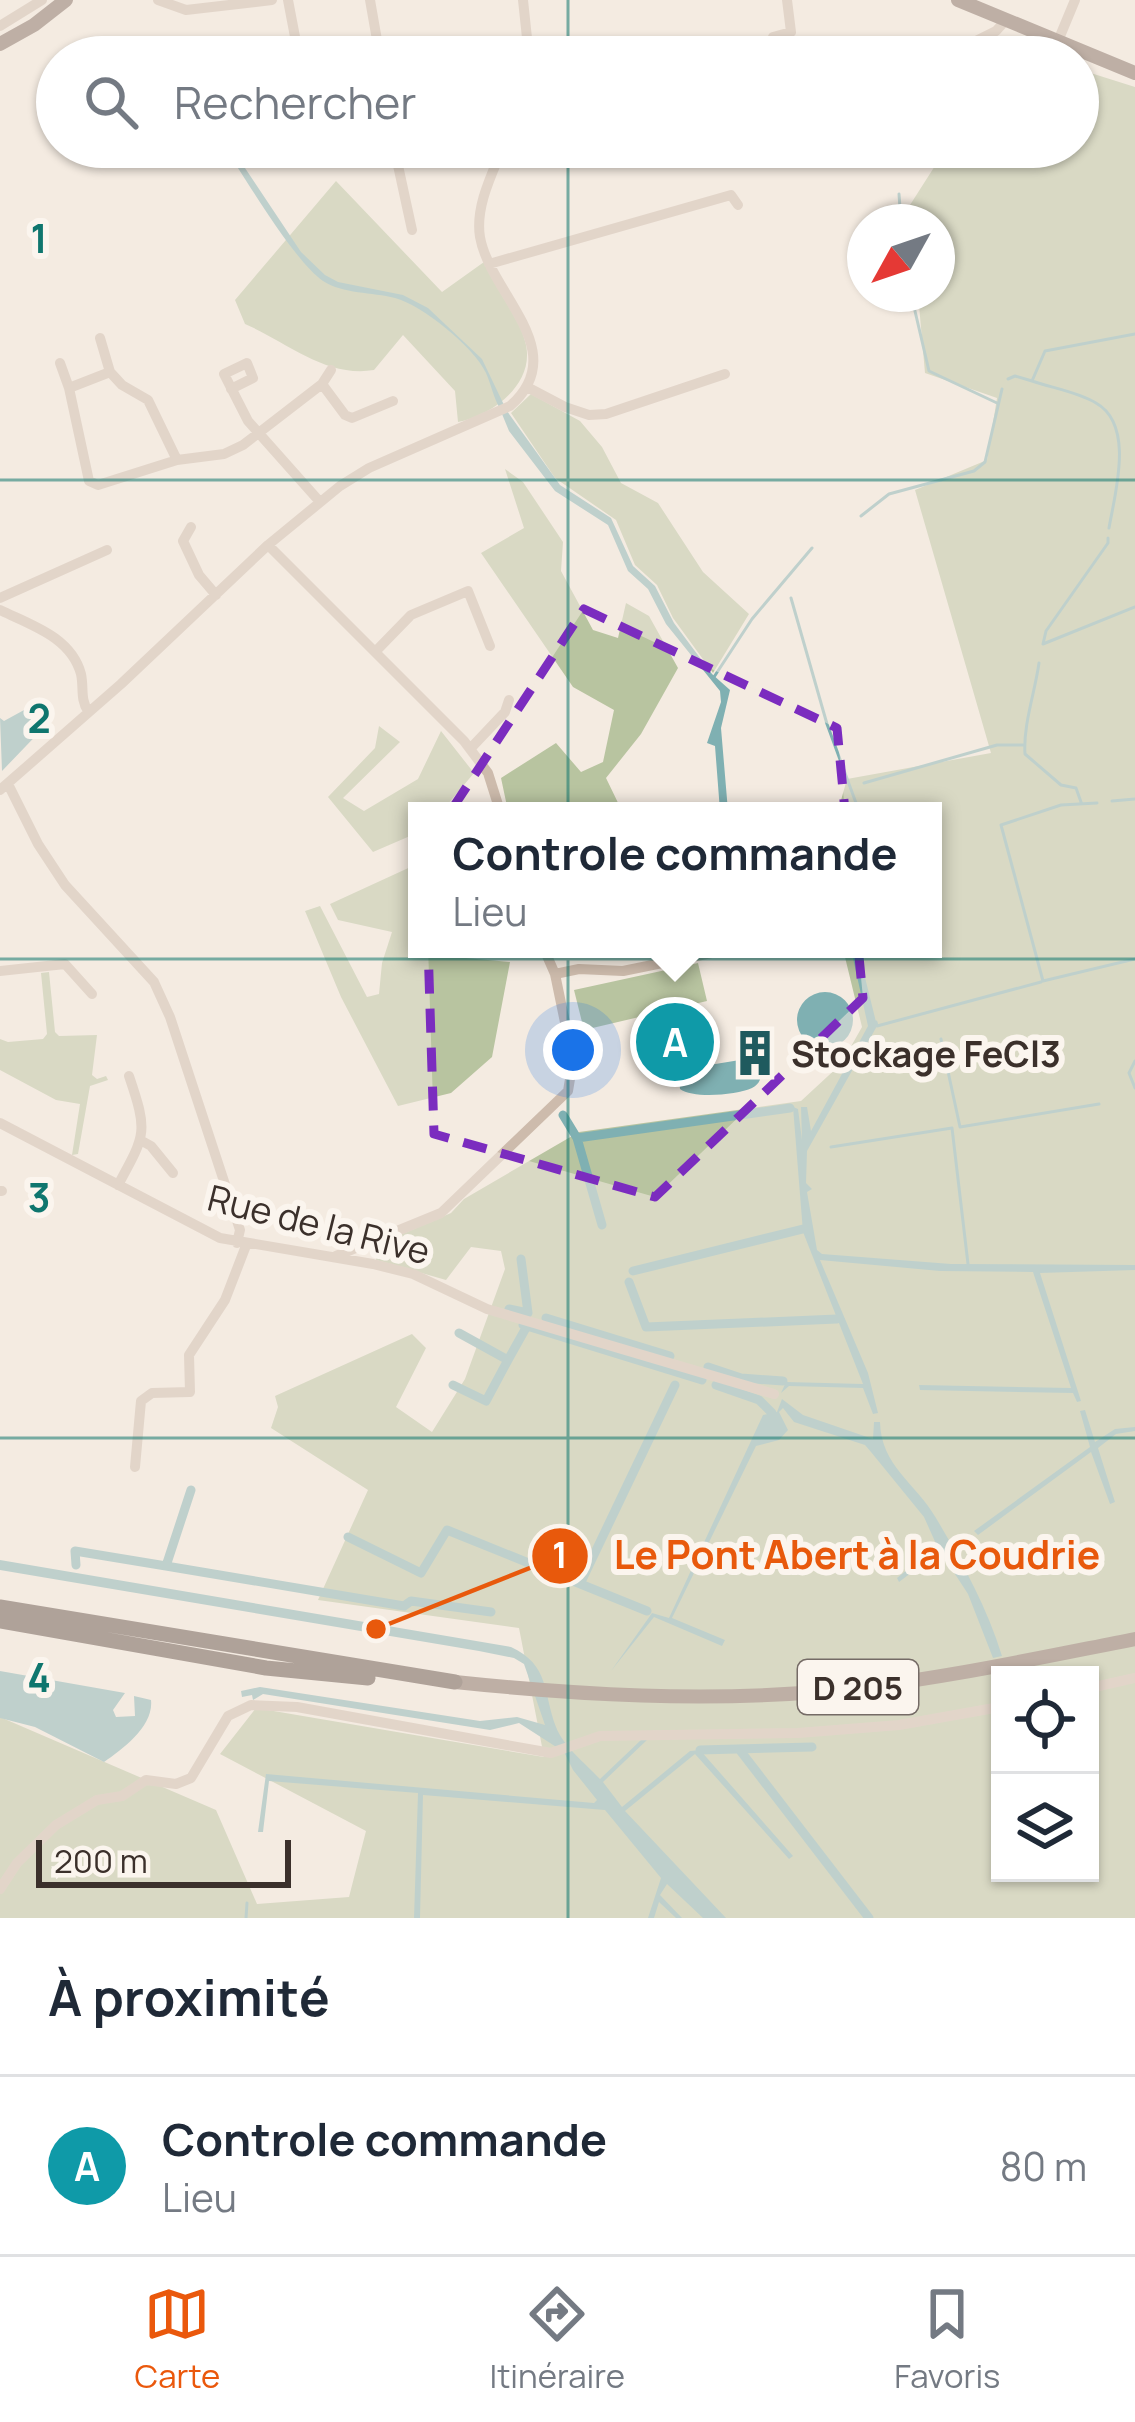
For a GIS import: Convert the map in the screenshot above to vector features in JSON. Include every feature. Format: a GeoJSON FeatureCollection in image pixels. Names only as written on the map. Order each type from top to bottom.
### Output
{"type":"FeatureCollection","features":[{"type":"Feature","properties":{"kind":"highway","name":"D 205"},"geometry":{"type":"LineString","coordinates":[[0,1607],[454,1682]]}},
{"type":"Feature","properties":{"kind":"highway","name":"D 205"},"geometry":{"type":"LineString","coordinates":[[0,1621],[266,1668],[454,1682]]}},
{"type":"Feature","properties":{"kind":"main road"},"geometry":{"type":"LineString","coordinates":[[0,44],[66,0]]}},
{"type":"Feature","properties":{"kind":"main road"},"geometry":{"type":"LineString","coordinates":[[958,0],[983,5],[1046,36]]}},
{"type":"Feature","properties":{"kind":"main road"},"geometry":{"type":"LineString","coordinates":[[1099,58],[1135,73]]}},
{"type":"Feature","properties":{"kind":"main road","name":"D 205"},"geometry":{"type":"LineString","coordinates":[[454,1682],[577,1694],[726,1696],[830,1690],[946,1676],[1135,1639]]}},
{"type":"Feature","properties":{"kind":"street"},"geometry":{"type":"LineString","coordinates":[[0,26],[42,0]]}},
{"type":"Feature","properties":{"kind":"street"},"geometry":{"type":"LineString","coordinates":[[158,0],[186,10],[272,0]]}},
{"type":"Feature","properties":{"kind":"street"},"geometry":{"type":"LineString","coordinates":[[288,0],[295,36]]}},
{"type":"Feature","properties":{"kind":"street"},"geometry":{"type":"LineString","coordinates":[[370,0],[376,36]]}},
{"type":"Feature","properties":{"kind":"street"},"geometry":{"type":"LineString","coordinates":[[524,0],[527,36]]}},
{"type":"Feature","properties":{"kind":"street"},"geometry":{"type":"LineString","coordinates":[[776,36],[790,32],[788,0]]}},
{"type":"Feature","properties":{"kind":"street"},"geometry":{"type":"LineString","coordinates":[[1060,36],[1076,0]]}},
{"type":"Feature","properties":{"kind":"street"},"geometry":{"type":"LineString","coordinates":[[986,36],[1006,20]]}},
{"type":"Feature","properties":{"kind":"street"},"geometry":{"type":"LineString","coordinates":[[399,168],[412,230]]}},
{"type":"Feature","properties":{"kind":"street"},"geometry":{"type":"LineString","coordinates":[[135,1467],[141,1401],[152,1394],[190,1392],[189,1355],[225,1300],[242,1243],[241,1230],[164,1000],[146,970],[76,900],[4,787],[320,502],[369,468],[510,406],[527,387],[533,352],[528,332],[489,264],[480,236],[481,208],[495,168]]}},
{"type":"Feature","properties":{"kind":"street"},"geometry":{"type":"LineString","coordinates":[[489,264],[730,195],[738,205]]}},
{"type":"Feature","properties":{"kind":"street"},"geometry":{"type":"LineString","coordinates":[[100,338],[110,372],[148,400],[177,460]]}},
{"type":"Feature","properties":{"kind":"street"},"geometry":{"type":"LineString","coordinates":[[60,363],[92,484],[98,485],[177,460],[224,454],[260,433],[322,384],[331,370]]}},
{"type":"Feature","properties":{"kind":"street"},"geometry":{"type":"LineString","coordinates":[[69,388],[110,372]]}},
{"type":"Feature","properties":{"kind":"street"},"geometry":{"type":"LineString","coordinates":[[527,387],[589,415],[606,414],[725,374]]}},
{"type":"Feature","properties":{"kind":"street"},"geometry":{"type":"LineString","coordinates":[[322,384],[352,418],[393,401]]}},
{"type":"Feature","properties":{"kind":"street"},"geometry":{"type":"LineString","coordinates":[[231,389],[248,422],[320,502]]}},
{"type":"Feature","properties":{"kind":"street"},"geometry":{"type":"LineString","coordinates":[[190,526],[183,541],[194,567],[216,595]]}},
{"type":"Feature","properties":{"kind":"street"},"geometry":{"type":"LineString","coordinates":[[268,545],[470,748],[488,772],[497,802]]}},
{"type":"Feature","properties":{"kind":"street"},"geometry":{"type":"LineString","coordinates":[[0,598],[107,550]]}},
{"type":"Feature","properties":{"kind":"street"},"geometry":{"type":"LineString","coordinates":[[375,652],[411,615],[468,591],[490,646]]}},
{"type":"Feature","properties":{"kind":"street"},"geometry":{"type":"LineString","coordinates":[[0,610],[51,634],[68,650],[81,675],[88,711]]}},
{"type":"Feature","properties":{"kind":"street"},"geometry":{"type":"LineString","coordinates":[[470,748],[491,728],[509,700]]}},
{"type":"Feature","properties":{"kind":"street"},"geometry":{"type":"LineString","coordinates":[[333,1258],[441,1213],[558,1105],[573,1077],[573,1061],[548,958]]}},
{"type":"Feature","properties":{"kind":"street"},"geometry":{"type":"LineString","coordinates":[[555,974],[579,969],[622,971],[686,958]]}},
{"type":"Feature","properties":{"kind":"street"},"geometry":{"type":"LineString","coordinates":[[0,971],[65,964],[92,994]]}},
{"type":"Feature","properties":{"kind":"street"},"geometry":{"type":"LineString","coordinates":[[118,1185],[142,1142],[144,1125],[129,1076]]}},
{"type":"Feature","properties":{"kind":"street","name":"Rue de la Rive"},"geometry":{"type":"LineString","coordinates":[[0,1123],[197,1229],[242,1243],[413,1274],[487,1309],[774,1394]]}},
{"type":"Feature","properties":{"kind":"street"},"geometry":{"type":"LineString","coordinates":[[142,1142],[173,1173]]}},
{"type":"Feature","properties":{"kind":"street"},"geometry":{"type":"LineString","coordinates":[[1099,1686],[1135,1678]]}},
{"type":"Feature","properties":{"kind":"street"},"geometry":{"type":"LineString","coordinates":[[0,1889],[39,1840],[81,1808],[128,1794],[146,1780],[176,1784],[191,1778],[222,1724],[245,1706],[297,1707],[555,1752],[600,1736],[850,1729],[991,1708]]}},
{"type":"Feature","properties":{"kind":"highlighted area"},"geometry":{"type":"Polygon","coordinates":[[[584,609],[837,728],[863,998],[655,1197],[434,1134],[425,850],[584,609]]]}},
{"type":"Feature","properties":{"kind":"green space"},"geometry":{"type":"Polygon","coordinates":[[[1099,76],[1135,87],[1135,1918],[0,1918],[0,1717],[216,1810],[257,1904],[349,1897],[366,1831],[220,1754],[256,1708],[544,1757],[519,1628],[318,1600],[368,1490],[271,1428],[278,1407],[275,1396],[412,1334],[426,1348],[396,1407],[432,1432],[465,1379],[505,1269],[501,1251],[471,1247],[446,1280],[376,1260],[379,1244],[451,1213],[464,1199],[579,1132],[801,1101],[841,1064],[862,1027],[845,958],[942,958],[942,802],[841,802],[847,779],[991,753],[915,490],[987,460],[997,398],[925,373],[920,312],[955,312],[955,204],[911,204],[934,168],[1099,168],[1099,76]]]}},
{"type":"Feature","properties":{"kind":"green space"},"geometry":{"type":"Polygon","coordinates":[[[336,181],[442,292],[484,262],[517,321],[527,356],[519,383],[498,404],[458,422],[455,391],[403,335],[374,370],[356,371],[323,364],[245,324],[235,300],[336,181]]]}},
{"type":"Feature","properties":{"kind":"green space"},"geometry":{"type":"Polygon","coordinates":[[[531,394],[580,421],[602,447],[621,483],[658,503],[703,572],[749,614],[713,673],[673,618],[657,585],[635,565],[616,520],[555,478],[511,413],[531,394]]]}},
{"type":"Feature","properties":{"kind":"green space"},"geometry":{"type":"Polygon","coordinates":[[[505,469],[523,482],[563,542],[561,571],[593,630],[618,638],[626,603],[649,616],[678,668],[641,734],[606,778],[618,802],[506,802],[501,778],[556,743],[581,772],[603,762],[614,710],[573,687],[481,553],[524,528],[505,469]]]}},
{"type":"Feature","properties":{"kind":"green space"},"geometry":{"type":"Polygon","coordinates":[[[379,726],[400,742],[343,798],[364,811],[418,779],[441,731],[474,773],[450,802],[408,802],[408,837],[373,852],[328,797],[375,748],[379,726]]]}},
{"type":"Feature","properties":{"kind":"green space"},"geometry":{"type":"Polygon","coordinates":[[[408,868],[408,958],[510,962],[492,1057],[451,1093],[398,1106],[341,997],[305,911],[320,906],[367,997],[379,994],[392,932],[338,920],[330,904],[408,868]]]}},
{"type":"Feature","properties":{"kind":"green space"},"geometry":{"type":"Polygon","coordinates":[[[698,963],[707,1001],[584,1030],[574,990],[698,963]]]}},
{"type":"Feature","properties":{"kind":"green space"},"geometry":{"type":"Polygon","coordinates":[[[49,972],[55,1032],[59,1036],[97,1035],[92,1075],[108,1080],[90,1086],[78,1154],[72,1155],[80,1104],[56,1100],[0,1070],[0,1039],[43,1039],[47,1034],[41,973],[49,972]]]}},
{"type":"Feature","properties":{"kind":"water"},"geometry":{"type":"Polygon","coordinates":[[[238,168],[245,168],[301,252],[325,275],[403,295],[428,308],[482,359],[504,405],[499,407],[471,351],[432,318],[395,298],[349,291],[323,281],[285,238],[238,168]]]}},
{"type":"Feature","properties":{"kind":"water"},"geometry":{"type":"Polygon","coordinates":[[[507,411],[560,485],[611,518],[633,566],[655,586],[674,623],[730,690],[721,728],[727,802],[719,802],[715,746],[707,743],[721,702],[720,691],[666,624],[648,589],[628,571],[608,525],[555,491],[509,431],[502,414],[507,411]]]}},
{"type":"Feature","properties":{"kind":"water"},"geometry":{"type":"Polygon","coordinates":[[[35,704],[44,705],[50,721],[2,771],[0,718],[4,721],[35,704]]]}},
{"type":"Feature","properties":{"kind":"water"},"geometry":{"type":"Polygon","coordinates":[[[853,958],[860,958],[877,1026],[807,1151],[806,1183],[812,1189],[807,1192],[817,1250],[951,1264],[1135,1265],[1135,1270],[1040,1273],[1081,1401],[1073,1393],[920,1390],[919,1385],[1071,1388],[1033,1272],[940,1271],[820,1260],[868,1373],[878,1413],[873,1414],[863,1388],[789,1386],[781,1393],[786,1382],[863,1384],[803,1232],[793,1107],[798,1109],[802,1140],[801,1107],[807,1107],[811,1131],[868,1026],[853,958]]]}},
{"type":"Feature","properties":{"kind":"water"},"geometry":{"type":"Polygon","coordinates":[[[825,992],[845,1000],[853,1020],[845,1040],[825,1048],[805,1040],[797,1020],[805,1000],[825,992]]]}},
{"type":"Feature","properties":{"kind":"water"},"geometry":{"type":"Polygon","coordinates":[[[746,1059],[762,1070],[752,1088],[715,1095],[680,1089],[679,1078],[691,1068],[746,1059]]]}},
{"type":"Feature","properties":{"kind":"water"},"geometry":{"type":"Polygon","coordinates":[[[782,1399],[803,1415],[873,1439],[874,1422],[880,1422],[886,1450],[928,1505],[955,1551],[1002,1656],[993,1658],[968,1594],[940,1551],[899,1582],[897,1578],[937,1546],[924,1517],[865,1445],[794,1422],[783,1408],[779,1412],[788,1430],[779,1440],[756,1446],[672,1618],[725,1640],[722,1646],[654,1617],[611,1671],[652,1613],[669,1618],[763,1415],[777,1412],[782,1399]]]}},
{"type":"Feature","properties":{"kind":"water"},"geometry":{"type":"Polygon","coordinates":[[[1085,1410],[1095,1442],[1115,1429],[1135,1427],[1098,1448],[1115,1502],[1110,1504],[1091,1452],[978,1535],[974,1531],[1090,1447],[1080,1411],[1085,1410]]]}},
{"type":"Feature","properties":{"kind":"water"},"geometry":{"type":"Polygon","coordinates":[[[0,1560],[511,1647],[533,1662],[559,1734],[600,1779],[641,1740],[647,1740],[603,1782],[622,1807],[690,1751],[700,1750],[793,1856],[789,1859],[695,1754],[625,1811],[726,1918],[703,1918],[667,1884],[660,1895],[682,1918],[659,1902],[654,1918],[648,1918],[661,1878],[605,1810],[423,1795],[420,1918],[414,1918],[418,1793],[269,1781],[263,1832],[258,1832],[266,1774],[594,1803],[597,1800],[564,1752],[519,1723],[490,1730],[263,1694],[253,1700],[252,1695],[242,1697],[241,1691],[260,1687],[480,1721],[517,1717],[545,1725],[524,1664],[479,1651],[0,1570],[0,1560]]]}},
{"type":"Feature","properties":{"kind":"water"},"geometry":{"type":"Polygon","coordinates":[[[0,1671],[125,1693],[113,1710],[116,1717],[135,1716],[134,1696],[151,1700],[151,1710],[136,1736],[104,1762],[35,1727],[0,1718],[0,1671]]]}},
{"type":"Feature","properties":{"kind":"waterway"},"geometry":{"type":"LineString","coordinates":[[899,194],[900,204]]}},
{"type":"Feature","properties":{"kind":"waterway"},"geometry":{"type":"LineString","coordinates":[[915,312],[929,371],[997,403]]}},
{"type":"Feature","properties":{"kind":"waterway"},"geometry":{"type":"LineString","coordinates":[[1008,379],[1032,381],[1045,351],[1135,334]]}},
{"type":"Feature","properties":{"kind":"waterway"},"geometry":{"type":"LineString","coordinates":[[1032,381],[1073,393],[1108,413],[1119,443],[1109,528]]}},
{"type":"Feature","properties":{"kind":"waterway"},"geometry":{"type":"LineString","coordinates":[[861,516],[889,494],[974,471],[985,462],[1002,389]]}},
{"type":"Feature","properties":{"kind":"waterway"},"geometry":{"type":"LineString","coordinates":[[1108,538],[1046,631],[1043,644],[1135,607]]}},
{"type":"Feature","properties":{"kind":"waterway"},"geometry":{"type":"LineString","coordinates":[[714,677],[752,619],[812,548]]}},
{"type":"Feature","properties":{"kind":"waterway"},"geometry":{"type":"LineString","coordinates":[[791,598],[827,724],[856,802]]}},
{"type":"Feature","properties":{"kind":"waterway"},"geometry":{"type":"LineString","coordinates":[[1039,663],[1025,754],[1061,785],[1076,788],[1081,802]]}},
{"type":"Feature","properties":{"kind":"waterway"},"geometry":{"type":"LineString","coordinates":[[864,783],[997,745],[1023,745]]}},
{"type":"Feature","properties":{"kind":"waterway"},"geometry":{"type":"LineString","coordinates":[[1112,801],[1135,799]]}},
{"type":"Feature","properties":{"kind":"waterway"},"geometry":{"type":"LineString","coordinates":[[1097,803],[1061,805],[1001,825],[1043,981],[1135,959]]}},
{"type":"Feature","properties":{"kind":"waterway"},"geometry":{"type":"LineString","coordinates":[[876,1022],[877,1026],[1041,982]]}},
{"type":"Feature","properties":{"kind":"waterway"},"geometry":{"type":"LineString","coordinates":[[941,1039],[960,1127],[1099,1104]]}},
{"type":"Feature","properties":{"kind":"waterway"},"geometry":{"type":"LineString","coordinates":[[1135,1061],[1129,1073],[1135,1088]]}},
{"type":"Feature","properties":{"kind":"waterway"},"geometry":{"type":"LineString","coordinates":[[563,1115],[577,1138],[790,1108]]}},
{"type":"Feature","properties":{"kind":"waterway"},"geometry":{"type":"LineString","coordinates":[[952,1128],[968,1264]]}},
{"type":"Feature","properties":{"kind":"waterway"},"geometry":{"type":"LineString","coordinates":[[831,1147],[952,1128]]}},
{"type":"Feature","properties":{"kind":"waterway"},"geometry":{"type":"LineString","coordinates":[[577,1138],[602,1225]]}},
{"type":"Feature","properties":{"kind":"waterway"},"geometry":{"type":"LineString","coordinates":[[633,1271],[803,1229]]}},
{"type":"Feature","properties":{"kind":"waterway"},"geometry":{"type":"LineString","coordinates":[[509,1309],[528,1313],[521,1259]]}},
{"type":"Feature","properties":{"kind":"waterway"},"geometry":{"type":"LineString","coordinates":[[629,1282],[646,1327],[837,1319]]}},
{"type":"Feature","properties":{"kind":"waterway"},"geometry":{"type":"LineString","coordinates":[[546,1318],[670,1356]]}},
{"type":"Feature","properties":{"kind":"waterway"},"geometry":{"type":"LineString","coordinates":[[508,1360],[527,1326],[523,1325]]}},
{"type":"Feature","properties":{"kind":"waterway"},"geometry":{"type":"LineString","coordinates":[[527,1326],[702,1380]]}},
{"type":"Feature","properties":{"kind":"waterway"},"geometry":{"type":"LineString","coordinates":[[453,1385],[486,1401],[508,1360],[459,1333]]}},
{"type":"Feature","properties":{"kind":"waterway"},"geometry":{"type":"LineString","coordinates":[[708,1367],[741,1378],[783,1381]]}},
{"type":"Feature","properties":{"kind":"waterway"},"geometry":{"type":"LineString","coordinates":[[580,1584],[675,1385]]}},
{"type":"Feature","properties":{"kind":"waterway"},"geometry":{"type":"LineString","coordinates":[[716,1385],[759,1400],[772,1413]]}},
{"type":"Feature","properties":{"kind":"waterway"},"geometry":{"type":"LineString","coordinates":[[191,1490],[166,1566],[404,1606],[411,1601],[491,1612]]}},
{"type":"Feature","properties":{"kind":"waterway"},"geometry":{"type":"LineString","coordinates":[[348,1537],[421,1573],[447,1530],[647,1611]]}},
{"type":"Feature","properties":{"kind":"waterway"},"geometry":{"type":"LineString","coordinates":[[76,1565],[75,1551],[166,1566]]}},
{"type":"Feature","properties":{"kind":"waterway"},"geometry":{"type":"LineString","coordinates":[[700,1750],[812,1747]]}},
{"type":"Feature","properties":{"kind":"waterway"},"geometry":{"type":"LineString","coordinates":[[739,1749],[869,1918]]}},
{"type":"Feature","properties":{"kind":"waterway"},"geometry":{"type":"LineString","coordinates":[[246,1918],[247,1903]]}},
{"type":"Feature","properties":{"kind":"place","name":"Controle commande"},"geometry":{"type":"Point","coordinates":[675,1042]}},
{"type":"Feature","properties":{"kind":"place","name":"Stockage FeCl3"},"geometry":{"type":"Point","coordinates":[755,1053]}},
{"type":"Feature","properties":{"kind":"place","name":"Le Pont Abert à la Coudrie"},"geometry":{"type":"Point","coordinates":[376,1629]}}]}
